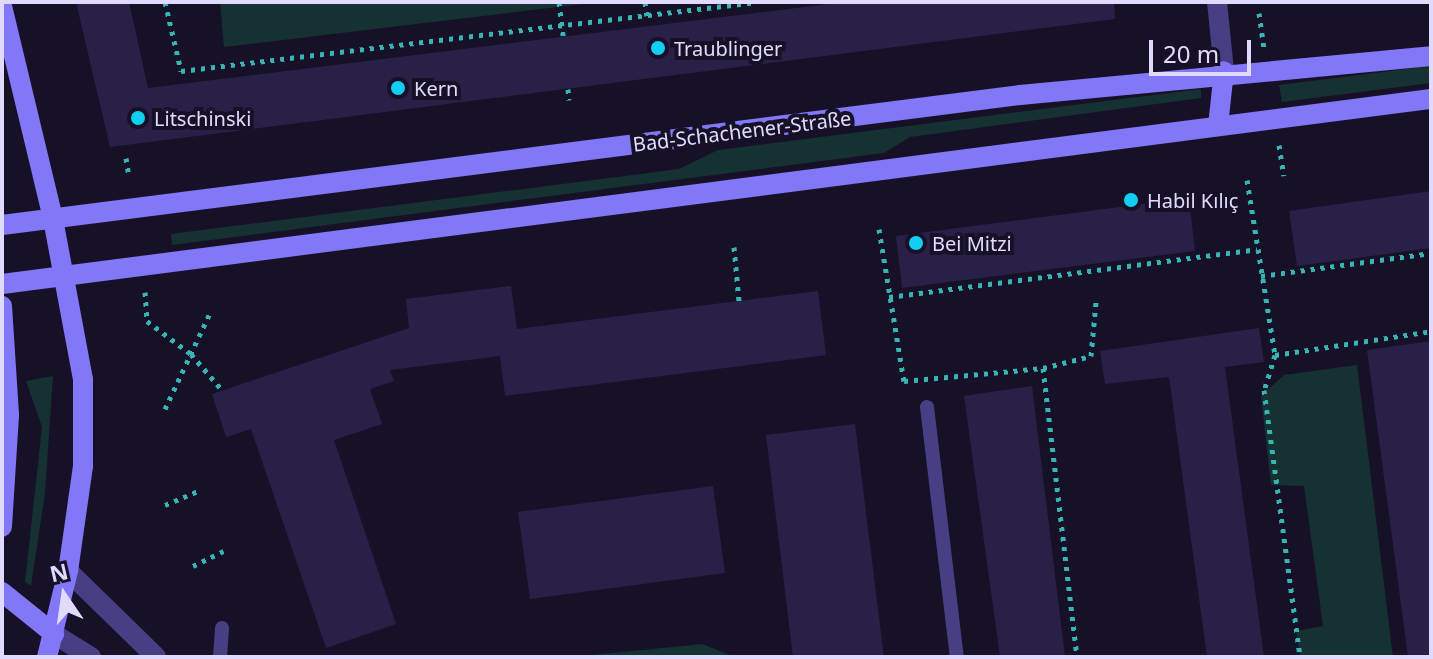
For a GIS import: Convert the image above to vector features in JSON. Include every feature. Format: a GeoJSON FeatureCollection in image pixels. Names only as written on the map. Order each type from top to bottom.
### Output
{"type":"FeatureCollection","features":[{"type":"Feature","properties":{"kind":"main road"},"geometry":{"type":"LineString","coordinates":[[2,6],[66,275],[83,379],[83,466],[68,571],[47,657]]}},
{"type":"Feature","properties":{"kind":"main road","name":"Bad-Schachener-Straße"},"geometry":{"type":"LineString","coordinates":[[2,225],[1224,71],[1431,56]]}},
{"type":"Feature","properties":{"kind":"main road"},"geometry":{"type":"LineString","coordinates":[[1218,126],[1224,71]]}},
{"type":"Feature","properties":{"kind":"main road"},"geometry":{"type":"LineString","coordinates":[[2,284],[1431,99]]}},
{"type":"Feature","properties":{"kind":"main road"},"geometry":{"type":"LineString","coordinates":[[2,306],[9,415],[2,527]]}},
{"type":"Feature","properties":{"kind":"main road"},"geometry":{"type":"LineString","coordinates":[[2,592],[54,634]]}},
{"type":"Feature","properties":{"kind":"street"},"geometry":{"type":"LineString","coordinates":[[1217,2],[1224,71]]}},
{"type":"Feature","properties":{"kind":"street"},"geometry":{"type":"LineString","coordinates":[[68,571],[156,657]]}},
{"type":"Feature","properties":{"kind":"street"},"geometry":{"type":"LineString","coordinates":[[54,634],[91,657]]}},
{"type":"Feature","properties":{"kind":"lane"},"geometry":{"type":"LineString","coordinates":[[927,407],[957,657]]}},
{"type":"Feature","properties":{"kind":"lane"},"geometry":{"type":"LineString","coordinates":[[220,657],[222,628]]}},
{"type":"Feature","properties":{"kind":"path"},"geometry":{"type":"LineString","coordinates":[[165,2],[181,71],[757,2]]}},
{"type":"Feature","properties":{"kind":"path"},"geometry":{"type":"LineString","coordinates":[[559,2],[563,36]]}},
{"type":"Feature","properties":{"kind":"path"},"geometry":{"type":"LineString","coordinates":[[645,2],[647,16]]}},
{"type":"Feature","properties":{"kind":"path"},"geometry":{"type":"LineString","coordinates":[[568,89],[569,100]]}},
{"type":"Feature","properties":{"kind":"path"},"geometry":{"type":"LineString","coordinates":[[126,158],[129,176]]}},
{"type":"Feature","properties":{"kind":"path"},"geometry":{"type":"LineString","coordinates":[[1247,180],[1275,355],[1264,390],[1300,657]]}},
{"type":"Feature","properties":{"kind":"path"},"geometry":{"type":"LineString","coordinates":[[879,229],[904,381],[1043,368],[1091,356],[1096,302]]}},
{"type":"Feature","properties":{"kind":"path"},"geometry":{"type":"LineString","coordinates":[[734,247],[739,301]]}},
{"type":"Feature","properties":{"kind":"path"},"geometry":{"type":"LineString","coordinates":[[889,297],[1257,249]]}},
{"type":"Feature","properties":{"kind":"path"},"geometry":{"type":"LineString","coordinates":[[1261,276],[1431,253]]}},
{"type":"Feature","properties":{"kind":"path"},"geometry":{"type":"LineString","coordinates":[[145,292],[147,321],[191,354],[223,391]]}},
{"type":"Feature","properties":{"kind":"path"},"geometry":{"type":"LineString","coordinates":[[165,409],[210,313]]}},
{"type":"Feature","properties":{"kind":"path"},"geometry":{"type":"LineString","coordinates":[[1275,355],[1431,331]]}},
{"type":"Feature","properties":{"kind":"path"},"geometry":{"type":"LineString","coordinates":[[1043,368],[1077,657]]}},
{"type":"Feature","properties":{"kind":"path"},"geometry":{"type":"LineString","coordinates":[[165,505],[198,491]]}},
{"type":"Feature","properties":{"kind":"path"},"geometry":{"type":"LineString","coordinates":[[193,566],[224,551]]}},
{"type":"Feature","properties":{"kind":"green space"},"geometry":{"type":"Polygon","coordinates":[[[220,2],[599,2],[224,47],[220,2]]]}},
{"type":"Feature","properties":{"kind":"green space"},"geometry":{"type":"Polygon","coordinates":[[[1431,66],[1431,83],[1282,102],[1279,85],[1431,66]]]}},
{"type":"Feature","properties":{"kind":"green space"},"geometry":{"type":"Polygon","coordinates":[[[1201,89],[1201,98],[910,137],[884,153],[172,245],[171,234],[679,169],[718,150],[1201,89]]]}},
{"type":"Feature","properties":{"kind":"green space"},"geometry":{"type":"Polygon","coordinates":[[[1357,365],[1393,657],[1300,657],[1296,631],[1323,626],[1304,486],[1271,485],[1261,396],[1284,375],[1357,365]]]}},
{"type":"Feature","properties":{"kind":"green space"},"geometry":{"type":"Polygon","coordinates":[[[53,376],[45,493],[31,586],[25,582],[42,427],[26,381],[53,376]]]}},
{"type":"Feature","properties":{"kind":"green space"},"geometry":{"type":"Polygon","coordinates":[[[702,644],[735,657],[572,657],[643,650],[702,644]]]}},
{"type":"Feature","properties":{"kind":"building"},"geometry":{"type":"Polygon","coordinates":[[[76,2],[129,2],[148,88],[844,2],[1114,2],[1115,19],[110,147],[76,2]]]}},
{"type":"Feature","properties":{"kind":"building"},"geometry":{"type":"Polygon","coordinates":[[[1431,191],[1431,248],[1297,266],[1289,211],[1431,191]]]}},
{"type":"Feature","properties":{"kind":"building"},"geometry":{"type":"Polygon","coordinates":[[[1189,198],[1195,251],[902,288],[896,236],[1189,198]]]}},
{"type":"Feature","properties":{"kind":"building"},"geometry":{"type":"Polygon","coordinates":[[[511,286],[517,329],[818,291],[826,355],[505,396],[500,356],[390,370],[394,381],[370,389],[382,424],[334,440],[396,624],[326,648],[251,429],[226,437],[212,394],[409,328],[406,299],[511,286]]]}},
{"type":"Feature","properties":{"kind":"building"},"geometry":{"type":"Polygon","coordinates":[[[1259,328],[1264,362],[1225,367],[1264,657],[1207,657],[1169,377],[1105,384],[1100,351],[1259,328]]]}},
{"type":"Feature","properties":{"kind":"building"},"geometry":{"type":"Polygon","coordinates":[[[1431,341],[1431,657],[1408,657],[1367,350],[1431,341]]]}},
{"type":"Feature","properties":{"kind":"building"},"geometry":{"type":"Polygon","coordinates":[[[1032,386],[1065,657],[1000,657],[964,396],[1032,386]]]}},
{"type":"Feature","properties":{"kind":"building"},"geometry":{"type":"Polygon","coordinates":[[[855,424],[884,657],[793,657],[766,435],[855,424]]]}},
{"type":"Feature","properties":{"kind":"building"},"geometry":{"type":"Polygon","coordinates":[[[713,486],[725,573],[530,599],[518,512],[713,486]]]}},
{"type":"Feature","properties":{"kind":"place","name":"Traublinger"},"geometry":{"type":"Point","coordinates":[658,48]}},
{"type":"Feature","properties":{"kind":"place","name":"Kern"},"geometry":{"type":"Point","coordinates":[398,88]}},
{"type":"Feature","properties":{"kind":"place","name":"Litschinski"},"geometry":{"type":"Point","coordinates":[138,118]}},
{"type":"Feature","properties":{"kind":"place","name":"Habil Kılıç"},"geometry":{"type":"Point","coordinates":[1131,200]}},
{"type":"Feature","properties":{"kind":"place","name":"Bei Mitzi"},"geometry":{"type":"Point","coordinates":[916,243]}}]}
